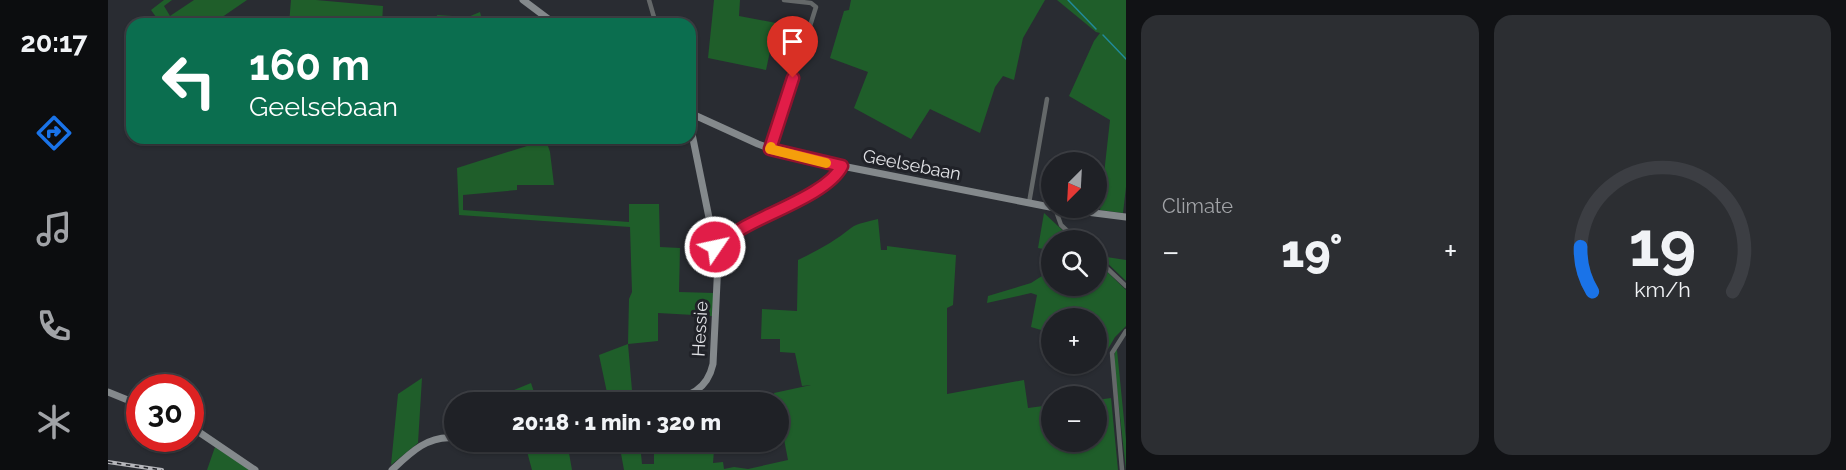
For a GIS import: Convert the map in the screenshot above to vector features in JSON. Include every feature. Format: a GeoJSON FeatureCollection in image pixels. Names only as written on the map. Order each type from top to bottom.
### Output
{"type":"FeatureCollection","features":[{"type":"Feature","properties":{"kind":"street"},"geometry":{"type":"LineString","coordinates":[[523,0],[547,18]]}},
{"type":"Feature","properties":{"kind":"street"},"geometry":{"type":"LineString","coordinates":[[649,0],[654,18]]}},
{"type":"Feature","properties":{"kind":"street"},"geometry":{"type":"LineString","coordinates":[[770,149],[816,7],[811,3],[784,0]]}},
{"type":"Feature","properties":{"kind":"street"},"geometry":{"type":"LineString","coordinates":[[1029,203],[1047,99]]}},
{"type":"Feature","properties":{"kind":"street","name":"Geelsebaan"},"geometry":{"type":"LineString","coordinates":[[696,116],[770,149],[842,166],[1041,205]]}},
{"type":"Feature","properties":{"kind":"street","name":"Hessie"},"geometry":{"type":"LineString","coordinates":[[694,144],[718,262],[712,371],[706,383],[697,392]]}},
{"type":"Feature","properties":{"kind":"street"},"geometry":{"type":"LineString","coordinates":[[715,247],[739,230],[788,206],[838,175],[842,166]]}},
{"type":"Feature","properties":{"kind":"street","name":"Geelsebaan"},"geometry":{"type":"LineString","coordinates":[[1107,215],[1126,217]]}},
{"type":"Feature","properties":{"kind":"street"},"geometry":{"type":"LineString","coordinates":[[1058,218],[1067,230]]}},
{"type":"Feature","properties":{"kind":"street"},"geometry":{"type":"LineString","coordinates":[[1107,268],[1126,286]]}},
{"type":"Feature","properties":{"kind":"street"},"geometry":{"type":"LineString","coordinates":[[1122,470],[1112,352],[1126,331]]}},
{"type":"Feature","properties":{"kind":"street"},"geometry":{"type":"LineString","coordinates":[[108,392],[126,399]]}},
{"type":"Feature","properties":{"kind":"street"},"geometry":{"type":"LineString","coordinates":[[204,435],[255,470]]}},
{"type":"Feature","properties":{"kind":"street"},"geometry":{"type":"LineString","coordinates":[[392,470],[427,442],[444,438]]}},
{"type":"Feature","properties":{"kind":"green space"},"geometry":{"type":"Polygon","coordinates":[[[164,0],[172,0],[164,6],[170,16],[194,0],[247,0],[221,18],[157,18],[151,10],[164,0]]]}},
{"type":"Feature","properties":{"kind":"green space"},"geometry":{"type":"Polygon","coordinates":[[[291,0],[383,6],[382,18],[290,18],[291,0]]]}},
{"type":"Feature","properties":{"kind":"green space"},"geometry":{"type":"Polygon","coordinates":[[[714,0],[740,0],[739,16],[776,23],[766,70],[708,58],[714,0]]]}},
{"type":"Feature","properties":{"kind":"green space"},"geometry":{"type":"Polygon","coordinates":[[[851,0],[1045,0],[1023,38],[1014,80],[1003,76],[995,87],[980,133],[930,109],[911,139],[854,108],[868,72],[830,58],[844,11],[849,10],[851,0]]]}},
{"type":"Feature","properties":{"kind":"green space"},"geometry":{"type":"Polygon","coordinates":[[[1057,0],[1126,0],[1126,187],[1123,213],[1107,211],[1106,152],[1110,120],[1069,96],[1094,41],[1100,33],[1057,0]]]}},
{"type":"Feature","properties":{"kind":"green space"},"geometry":{"type":"Polygon","coordinates":[[[480,12],[482,18],[437,18],[437,15],[468,17],[480,12]]]}},
{"type":"Feature","properties":{"kind":"green space"},"geometry":{"type":"Polygon","coordinates":[[[533,144],[547,144],[550,152],[554,185],[517,185],[517,190],[463,195],[463,210],[629,222],[629,204],[659,204],[660,247],[680,248],[679,292],[714,293],[712,316],[658,313],[658,341],[628,344],[629,299],[632,292],[630,227],[459,215],[457,168],[533,144]]]}},
{"type":"Feature","properties":{"kind":"green space"},"geometry":{"type":"Polygon","coordinates":[[[1043,218],[1049,218],[1062,230],[1041,230],[1043,218]]]}},
{"type":"Feature","properties":{"kind":"green space"},"geometry":{"type":"Polygon","coordinates":[[[878,219],[881,250],[887,250],[887,246],[956,255],[953,305],[947,308],[947,394],[1024,380],[1028,408],[1041,406],[1041,452],[1107,452],[1107,399],[1111,398],[1118,470],[624,470],[621,452],[641,454],[642,464],[654,464],[654,452],[714,452],[713,463],[723,462],[724,469],[734,467],[748,469],[788,460],[789,392],[779,392],[811,385],[802,386],[795,353],[780,352],[780,339],[761,339],[762,309],[797,311],[798,260],[826,246],[860,223],[878,219]]]}},
{"type":"Feature","properties":{"kind":"green space"},"geometry":{"type":"Polygon","coordinates":[[[1041,230],[1041,249],[1038,248],[1041,230]]]}},
{"type":"Feature","properties":{"kind":"green space"},"geometry":{"type":"Polygon","coordinates":[[[1107,257],[1126,260],[1126,281],[1107,263],[1107,257]]]}},
{"type":"Feature","properties":{"kind":"green space"},"geometry":{"type":"Polygon","coordinates":[[[1107,272],[1126,290],[1126,326],[1115,337],[1108,349],[1107,308],[1041,308],[1041,330],[1031,327],[1037,295],[1031,293],[987,303],[988,296],[1031,283],[1041,277],[1041,296],[1107,296],[1107,272]]]}},
{"type":"Feature","properties":{"kind":"green space"},"geometry":{"type":"Polygon","coordinates":[[[628,344],[632,392],[607,392],[599,355],[628,344]]]}},
{"type":"Feature","properties":{"kind":"green space"},"geometry":{"type":"Polygon","coordinates":[[[1115,350],[1117,350],[1126,440],[1126,470],[1114,363],[1115,350]]]}},
{"type":"Feature","properties":{"kind":"green space"},"geometry":{"type":"Polygon","coordinates":[[[422,378],[418,443],[391,465],[398,394],[422,378]]]}},
{"type":"Feature","properties":{"kind":"green space"},"geometry":{"type":"Polygon","coordinates":[[[531,383],[534,392],[509,392],[531,383]]]}},
{"type":"Feature","properties":{"kind":"green space"},"geometry":{"type":"Polygon","coordinates":[[[215,447],[250,470],[207,470],[215,447]]]}},
{"type":"Feature","properties":{"kind":"green space"},"geometry":{"type":"Polygon","coordinates":[[[527,452],[569,452],[572,470],[532,470],[527,452]]]}},
{"type":"Feature","properties":{"kind":"waterway"},"geometry":{"type":"LineString","coordinates":[[1068,0],[1096,29]]}},
{"type":"Feature","properties":{"kind":"waterway"},"geometry":{"type":"LineString","coordinates":[[1103,35],[1126,59]]}},
{"type":"Feature","properties":{"kind":"railway"},"geometry":{"type":"LineString","coordinates":[[108,462],[162,470]]}},
{"type":"Feature","properties":{"kind":"slow traffic"},"geometry":{"type":"LineString","coordinates":[[771,147],[770,149],[826,163]]}},
{"type":"Feature","properties":{"kind":"route"},"geometry":{"type":"LineString","coordinates":[[715,247],[739,230],[788,206],[838,175],[842,166],[770,149],[793,78]]}}]}
